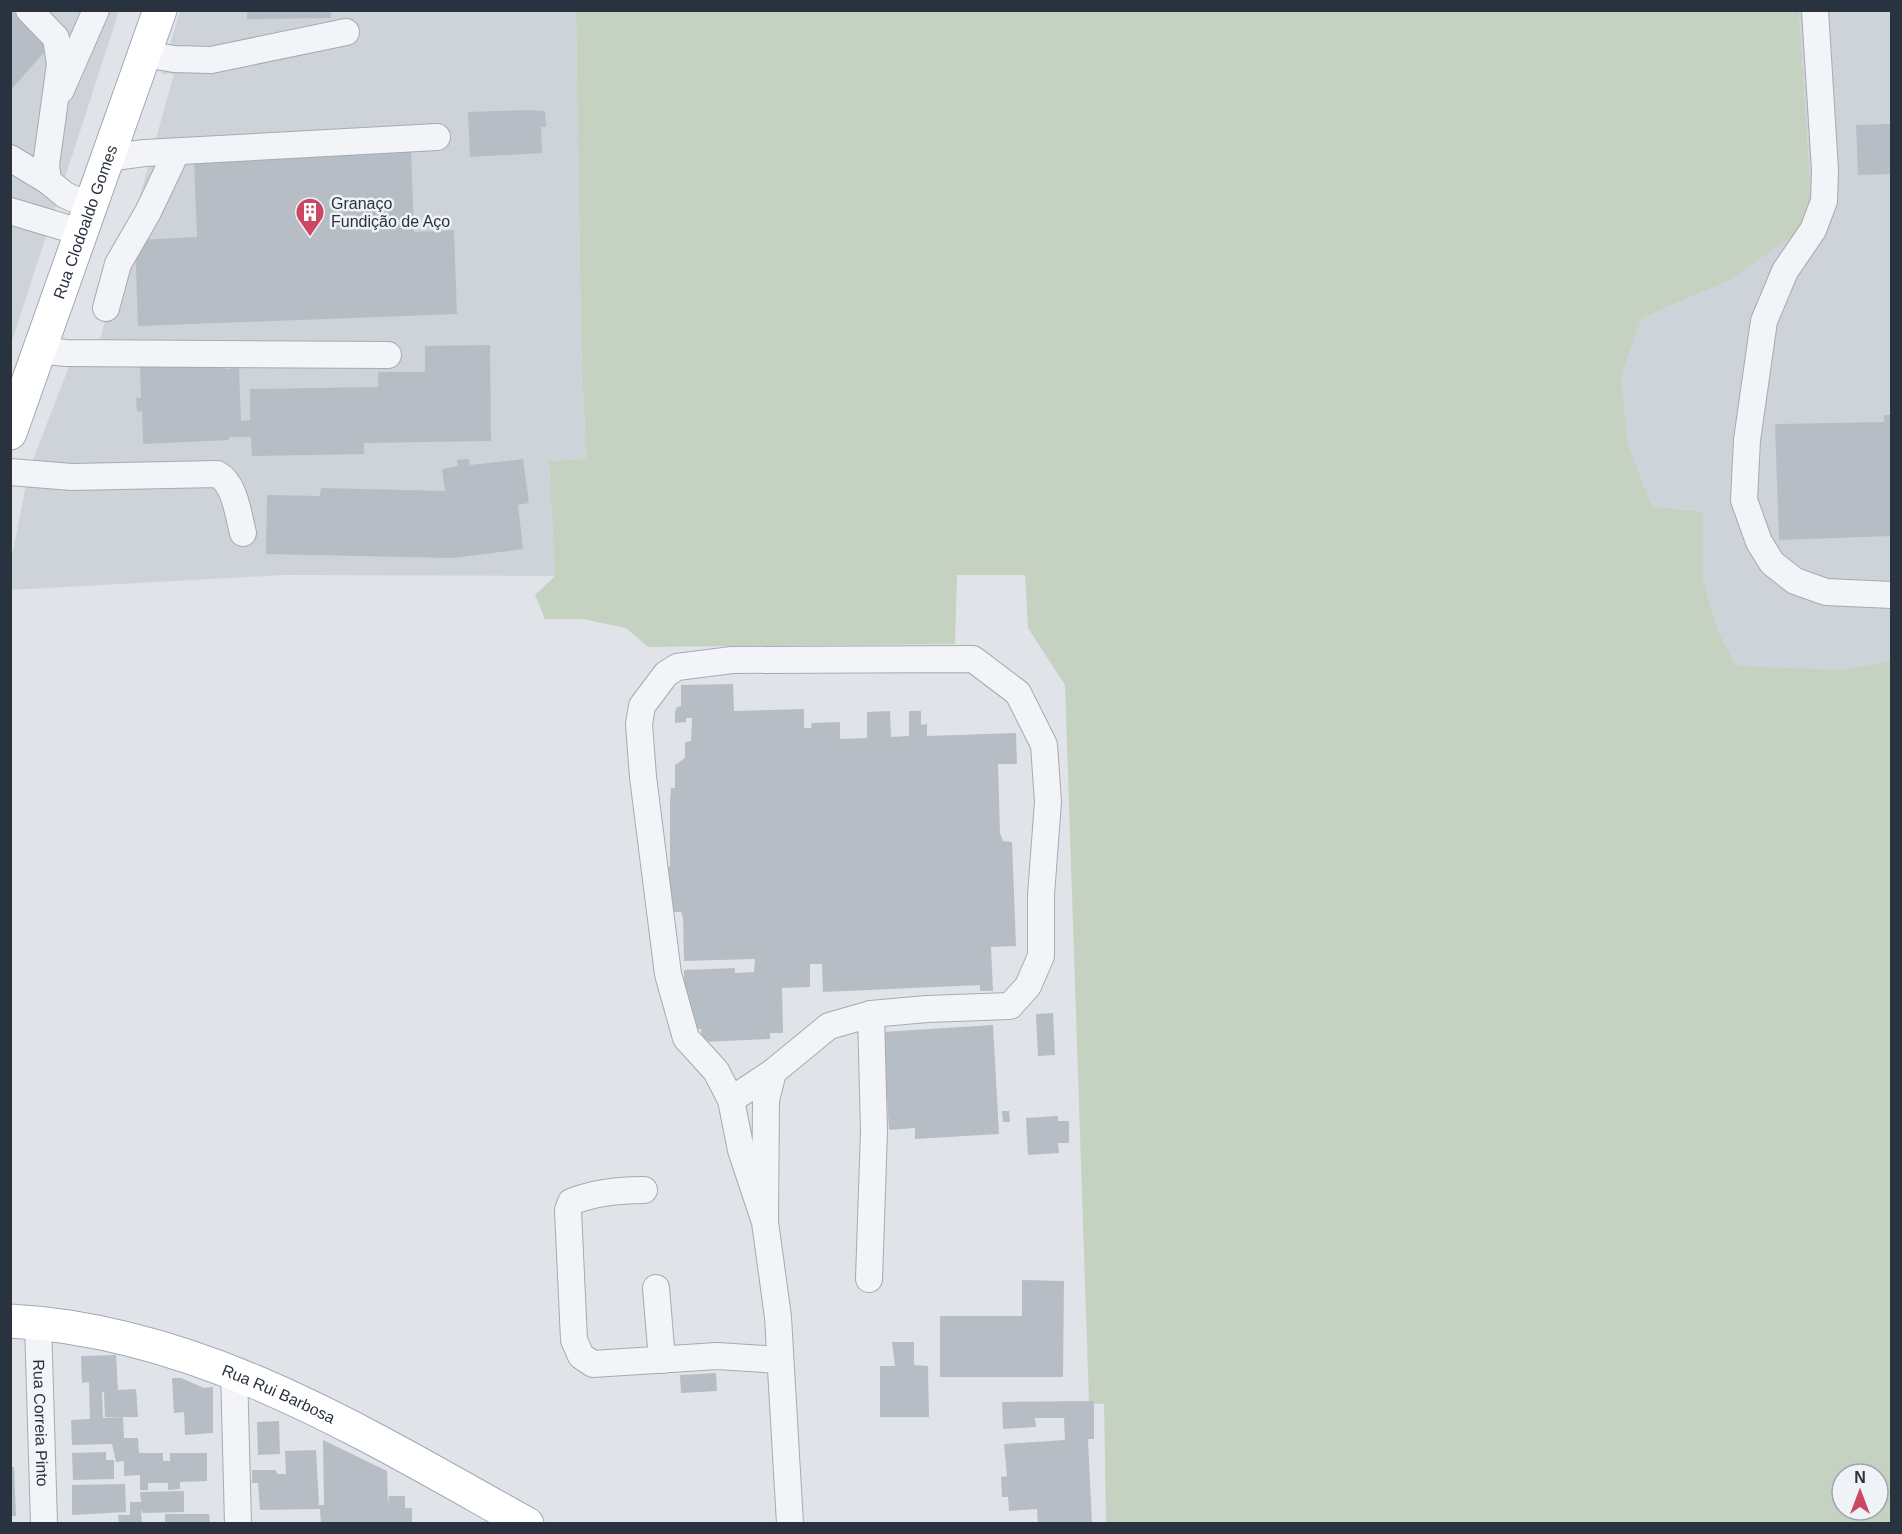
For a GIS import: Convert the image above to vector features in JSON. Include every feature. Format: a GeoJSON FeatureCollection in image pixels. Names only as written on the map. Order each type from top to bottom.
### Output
{"type":"FeatureCollection","features":[{"type":"Feature","properties":{"kind":"main road","name":"Rua Clodoaldo Gomes"},"geometry":{"type":"LineString","coordinates":[[10,433],[118,123],[160,10]]}},
{"type":"Feature","properties":{"kind":"main road","name":"Rua Rui Barbosa"},"geometry":{"type":"LineString","coordinates":[[24,1322],[124,1338],[234,1371],[301,1402],[527,1524]]}},
{"type":"Feature","properties":{"kind":"street"},"geometry":{"type":"LineString","coordinates":[[29,10],[56,38],[60,64],[46,165],[48,181]]}},
{"type":"Feature","properties":{"kind":"street"},"geometry":{"type":"LineString","coordinates":[[56,101],[76,60],[96,10]]}},
{"type":"Feature","properties":{"kind":"street"},"geometry":{"type":"LineString","coordinates":[[1815,10],[1825,170],[1824,201],[1813,230],[1785,271],[1764,321],[1747,440],[1744,500],[1759,542],[1772,562],[1795,581],[1826,592],[1892,595]]}},
{"type":"Feature","properties":{"kind":"street"},"geometry":{"type":"LineString","coordinates":[[144,54],[174,59],[211,60],[346,32]]}},
{"type":"Feature","properties":{"kind":"street"},"geometry":{"type":"LineString","coordinates":[[118,123],[145,153]]}},
{"type":"Feature","properties":{"kind":"street"},"geometry":{"type":"LineString","coordinates":[[106,158],[145,153],[437,137]]}},
{"type":"Feature","properties":{"kind":"street"},"geometry":{"type":"LineString","coordinates":[[106,308],[118,264],[148,212],[176,153]]}},
{"type":"Feature","properties":{"kind":"street"},"geometry":{"type":"LineString","coordinates":[[10,158],[48,181],[85,219]]}},
{"type":"Feature","properties":{"kind":"street"},"geometry":{"type":"LineString","coordinates":[[10,211],[85,219]]}},
{"type":"Feature","properties":{"kind":"street"},"geometry":{"type":"LineString","coordinates":[[38,350],[66,353],[388,355]]}},
{"type":"Feature","properties":{"kind":"street"},"geometry":{"type":"LineString","coordinates":[[10,472],[72,477],[217,474],[224,477],[231,490],[243,533]]}},
{"type":"Feature","properties":{"kind":"street"},"geometry":{"type":"LineString","coordinates":[[731,1101],[773,1072],[828,1026],[871,1014],[1010,1006],[1028,987],[1041,956],[1041,895],[1048,802],[1044,745],[1018,693],[973,659],[732,660],[677,668],[666,674],[642,706],[639,724],[643,777],[668,974],[686,1038],[716,1071],[731,1101],[741,1150],[765,1222]]}},
{"type":"Feature","properties":{"kind":"street"},"geometry":{"type":"LineString","coordinates":[[869,1279],[874,1131],[871,1014]]}},
{"type":"Feature","properties":{"kind":"street"},"geometry":{"type":"LineString","coordinates":[[773,1072],[765,1110],[765,1222],[778,1317],[790,1524]]}},
{"type":"Feature","properties":{"kind":"street"},"geometry":{"type":"LineString","coordinates":[[644,1190],[625,1190],[583,1197],[571,1202],[568,1210],[574,1340],[580,1356],[593,1364],[717,1356],[780,1360]]}},
{"type":"Feature","properties":{"kind":"street"},"geometry":{"type":"LineString","coordinates":[[656,1288],[662,1360]]}},
{"type":"Feature","properties":{"kind":"street","name":"Rua Correia Pinto"},"geometry":{"type":"LineString","coordinates":[[24,1322],[44,1524]]}},
{"type":"Feature","properties":{"kind":"street"},"geometry":{"type":"LineString","coordinates":[[234,1371],[238,1524]]}},
{"type":"Feature","properties":{"kind":"shaded area"},"geometry":{"type":"Polygon","coordinates":[[[11,11],[119,11],[11,344],[11,11]]]}},
{"type":"Feature","properties":{"kind":"shaded area"},"geometry":{"type":"Polygon","coordinates":[[[180,11],[576,11],[581,342],[586,460],[549,461],[555,576],[284,575],[11,590],[11,561],[29,470],[78,343],[99,343],[174,74],[161,74],[180,11]]]}},
{"type":"Feature","properties":{"kind":"shaded area"},"geometry":{"type":"Polygon","coordinates":[[[1799,11],[1891,11],[1891,660],[1843,670],[1736,667],[1718,630],[1703,580],[1703,512],[1652,506],[1628,444],[1621,377],[1642,318],[1726,282],[1811,192],[1799,11]]]}},
{"type":"Feature","properties":{"kind":"green space"},"geometry":{"type":"Polygon","coordinates":[[[576,11],[1799,11],[1811,192],[1805,228],[1726,282],[1642,318],[1621,377],[1628,444],[1652,506],[1703,512],[1703,580],[1718,630],[1736,666],[1843,670],[1891,660],[1891,1523],[1106,1523],[1104,1404],[1089,1403],[1065,685],[1028,628],[1025,575],[957,575],[955,644],[648,647],[626,628],[583,619],[545,619],[535,595],[555,576],[549,461],[586,459],[581,342],[576,11]]]}},
{"type":"Feature","properties":{"kind":"building"},"geometry":{"type":"Polygon","coordinates":[[[10,10],[52,43],[10,91],[10,10]]]}},
{"type":"Feature","properties":{"kind":"building"},"geometry":{"type":"Polygon","coordinates":[[[247,10],[331,10],[331,18],[247,19],[247,10]]]}},
{"type":"Feature","properties":{"kind":"building"},"geometry":{"type":"Polygon","coordinates":[[[545,111],[546,127],[541,127],[542,153],[470,157],[468,112],[545,111]]]}},
{"type":"Feature","properties":{"kind":"building"},"geometry":{"type":"Polygon","coordinates":[[[1892,124],[1892,174],[1858,175],[1856,125],[1892,124]]]}},
{"type":"Feature","properties":{"kind":"building","name":"Granaço Fundição de Aço"},"geometry":{"type":"Polygon","coordinates":[[[411,151],[414,232],[454,230],[457,314],[138,326],[135,240],[197,237],[194,159],[411,151]]]}},
{"type":"Feature","properties":{"kind":"building"},"geometry":{"type":"Polygon","coordinates":[[[490,345],[491,441],[364,443],[364,454],[252,456],[251,437],[143,444],[142,411],[137,412],[136,398],[141,398],[140,366],[226,362],[226,369],[239,368],[241,421],[250,420],[250,389],[378,387],[378,372],[425,372],[425,346],[490,345]]]}},
{"type":"Feature","properties":{"kind":"building"},"geometry":{"type":"Polygon","coordinates":[[[1884,415],[1892,415],[1892,536],[1779,540],[1775,424],[1884,422],[1884,415]]]}},
{"type":"Feature","properties":{"kind":"building"},"geometry":{"type":"Polygon","coordinates":[[[469,459],[470,465],[523,459],[529,503],[518,505],[523,549],[453,558],[266,554],[267,495],[320,496],[321,488],[445,491],[442,469],[458,466],[457,460],[469,459]]]}},
{"type":"Feature","properties":{"kind":"building"},"geometry":{"type":"Polygon","coordinates":[[[733,684],[734,711],[804,709],[804,728],[811,728],[812,723],[840,722],[840,739],[867,738],[867,712],[890,711],[891,737],[909,736],[909,711],[921,711],[921,725],[927,724],[927,736],[1016,733],[1017,764],[998,764],[1000,833],[1003,841],[1012,842],[1016,946],[991,947],[993,991],[980,991],[980,985],[823,992],[822,964],[810,964],[810,987],[782,988],[783,1033],[770,1033],[770,1039],[702,1042],[701,1029],[693,1029],[685,1023],[684,970],[735,968],[735,973],[754,972],[755,959],[684,961],[683,918],[681,912],[670,912],[665,867],[670,867],[670,801],[671,788],[675,788],[675,765],[685,758],[685,742],[691,741],[692,718],[686,718],[686,722],[675,723],[675,712],[677,707],[681,706],[681,685],[733,684]]]}},
{"type":"Feature","properties":{"kind":"building"},"geometry":{"type":"Polygon","coordinates":[[[1053,1013],[1055,1055],[1038,1056],[1036,1014],[1053,1013]]]}},
{"type":"Feature","properties":{"kind":"building"},"geometry":{"type":"Polygon","coordinates":[[[993,1025],[999,1134],[915,1139],[915,1128],[889,1130],[883,1032],[993,1025]]]}},
{"type":"Feature","properties":{"kind":"building"},"geometry":{"type":"Polygon","coordinates":[[[1002,1111],[1009,1111],[1010,1122],[1003,1122],[1002,1111]]]}},
{"type":"Feature","properties":{"kind":"building"},"geometry":{"type":"Polygon","coordinates":[[[1058,1116],[1058,1121],[1069,1121],[1069,1143],[1058,1143],[1059,1153],[1028,1155],[1026,1118],[1058,1116]]]}},
{"type":"Feature","properties":{"kind":"building"},"geometry":{"type":"Polygon","coordinates":[[[1022,1280],[1064,1281],[1063,1377],[940,1377],[940,1316],[1022,1316],[1022,1280]]]}},
{"type":"Feature","properties":{"kind":"building"},"geometry":{"type":"Polygon","coordinates":[[[892,1342],[914,1342],[914,1365],[928,1366],[929,1417],[880,1417],[880,1366],[895,1366],[892,1342]]]}},
{"type":"Feature","properties":{"kind":"building"},"geometry":{"type":"Polygon","coordinates":[[[116,1355],[118,1390],[136,1389],[138,1417],[123,1417],[124,1438],[138,1438],[139,1453],[163,1453],[163,1461],[170,1461],[170,1453],[207,1453],[207,1481],[180,1482],[180,1489],[168,1490],[168,1483],[148,1483],[148,1490],[140,1490],[140,1475],[124,1476],[124,1461],[116,1462],[112,1444],[72,1445],[71,1420],[90,1419],[89,1382],[82,1383],[81,1356],[116,1355]],[[102,1392],[103,1418],[123,1417],[105,1417],[104,1392],[102,1392]]]}},
{"type":"Feature","properties":{"kind":"building"},"geometry":{"type":"Polygon","coordinates":[[[716,1373],[717,1391],[681,1393],[680,1375],[716,1373]]]}},
{"type":"Feature","properties":{"kind":"building"},"geometry":{"type":"Polygon","coordinates":[[[172,1378],[181,1378],[204,1388],[213,1387],[213,1433],[185,1435],[184,1412],[174,1413],[172,1378]]]}},
{"type":"Feature","properties":{"kind":"building"},"geometry":{"type":"Polygon","coordinates":[[[1094,1401],[1094,1439],[1088,1439],[1092,1524],[1038,1524],[1037,1509],[1009,1511],[1008,1497],[1002,1497],[1001,1477],[1007,1476],[1004,1444],[1065,1440],[1064,1418],[1035,1418],[1036,1427],[1003,1429],[1002,1402],[1094,1401]]]}},
{"type":"Feature","properties":{"kind":"building"},"geometry":{"type":"Polygon","coordinates":[[[279,1421],[280,1454],[258,1455],[257,1422],[279,1421]]]}},
{"type":"Feature","properties":{"kind":"building"},"geometry":{"type":"Polygon","coordinates":[[[323,1440],[387,1471],[388,1504],[389,1496],[405,1496],[405,1508],[412,1508],[412,1524],[321,1524],[320,1509],[260,1510],[258,1483],[252,1483],[252,1470],[276,1470],[277,1474],[286,1474],[285,1451],[316,1450],[319,1505],[324,1505],[323,1440]]]}},
{"type":"Feature","properties":{"kind":"building"},"geometry":{"type":"Polygon","coordinates":[[[106,1452],[106,1460],[114,1460],[114,1479],[73,1480],[72,1453],[106,1452]]]}},
{"type":"Feature","properties":{"kind":"building"},"geometry":{"type":"Polygon","coordinates":[[[10,1467],[14,1467],[16,1516],[10,1516],[10,1467]]]}},
{"type":"Feature","properties":{"kind":"building"},"geometry":{"type":"Polygon","coordinates":[[[125,1484],[126,1512],[72,1515],[72,1485],[125,1484]]]}},
{"type":"Feature","properties":{"kind":"building"},"geometry":{"type":"Polygon","coordinates":[[[184,1491],[184,1512],[143,1513],[141,1510],[142,1524],[119,1524],[118,1515],[130,1515],[130,1502],[141,1502],[140,1492],[184,1491]]]}},
{"type":"Feature","properties":{"kind":"building"},"geometry":{"type":"Polygon","coordinates":[[[165,1514],[209,1514],[210,1524],[165,1524],[165,1514]]]}},
{"type":"Feature","properties":{"kind":"place","name":"Granaço Fundição de Aço"},"geometry":{"type":"Point","coordinates":[310,238]}}]}
